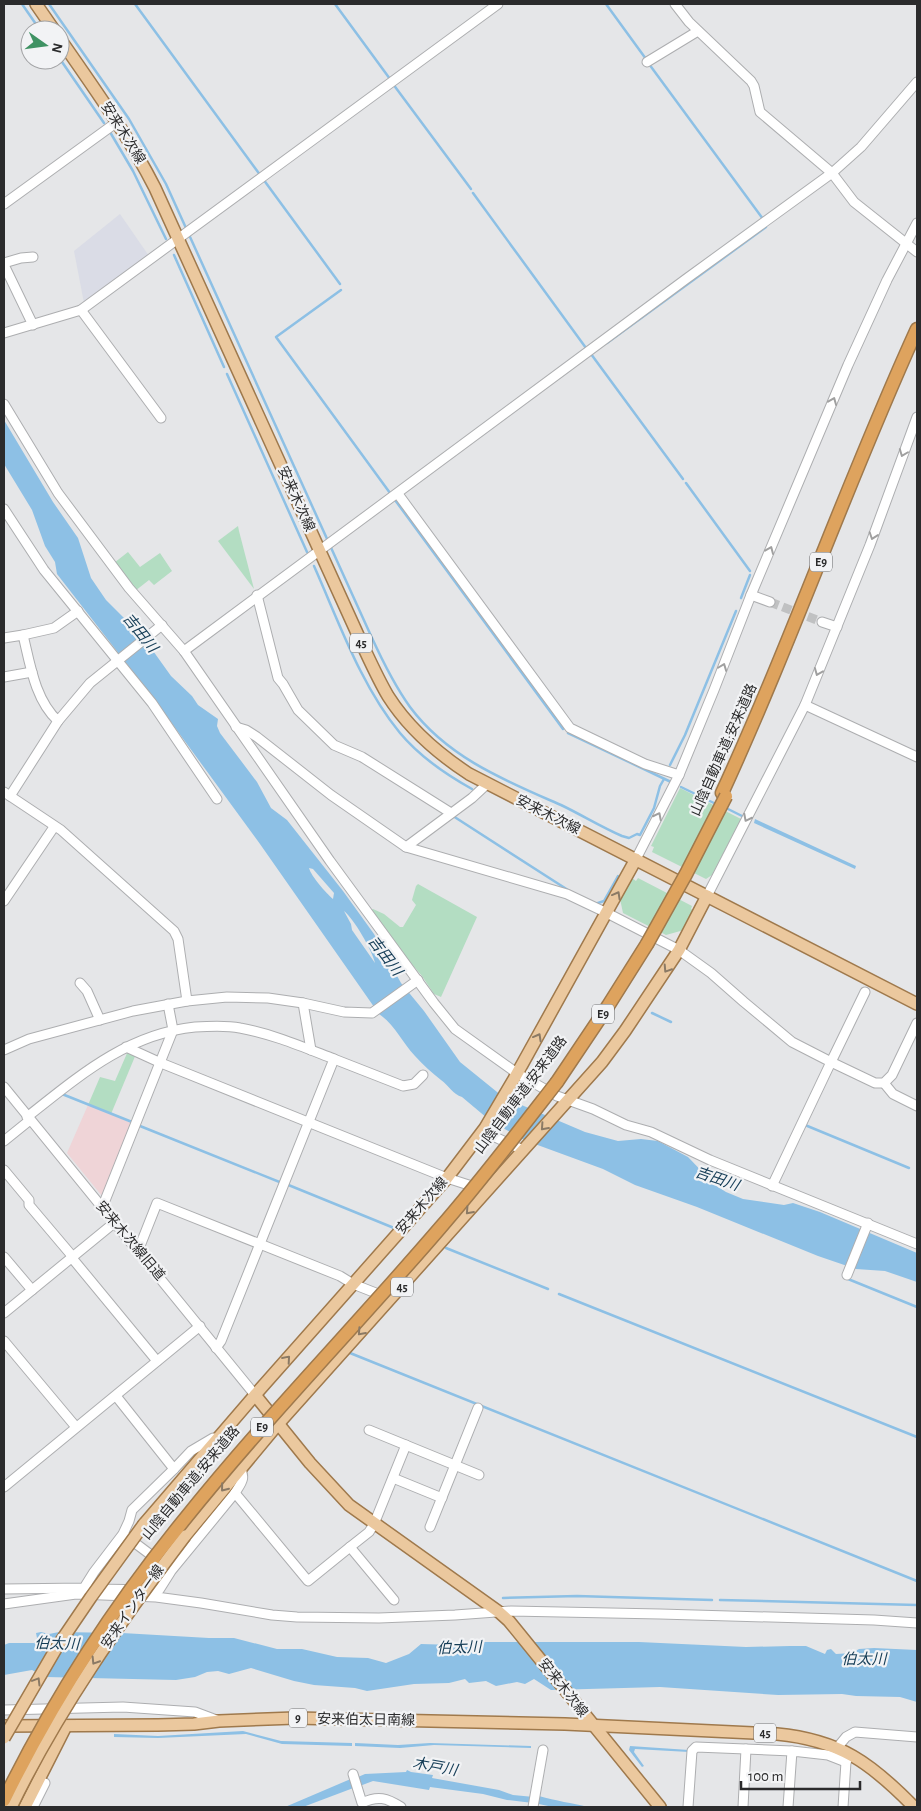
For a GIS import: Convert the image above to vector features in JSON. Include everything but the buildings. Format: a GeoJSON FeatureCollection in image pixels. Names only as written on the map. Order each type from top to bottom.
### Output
{"type":"FeatureCollection","features":[{"type":"Feature","properties":{"kind":"highway","name":"山陰自動車道;安来道路"},"geometry":{"type":"LineString","coordinates":[[724,794],[917,329]]}},
{"type":"Feature","properties":{"kind":"highway","name":"山陰自動車道;安来道路"},"geometry":{"type":"LineString","coordinates":[[4,1800],[70,1680],[114,1613],[164,1544],[234,1458],[457,1209],[499,1157],[608,1006],[686,874],[765,710],[888,407],[917,341]]}},
{"type":"Feature","properties":{"kind":"highway","name":"山陰自動車道;安来道路"},"geometry":{"type":"LineString","coordinates":[[4,1789],[37,1728],[82,1654],[110,1611],[161,1541],[231,1456],[453,1206],[555,1080]]}},
{"type":"Feature","properties":{"kind":"main road"},"geometry":{"type":"LineString","coordinates":[[36,4],[47,20]]}},
{"type":"Feature","properties":{"kind":"main road","name":"安来木次線"},"geometry":{"type":"LineString","coordinates":[[70,54],[117,122],[145,169],[369,659],[388,696],[418,734],[450,762],[488,784],[917,1004]]}},
{"type":"Feature","properties":{"kind":"main road","name":"安来木次線"},"geometry":{"type":"LineString","coordinates":[[636,859],[516,1076],[484,1129],[447,1178],[255,1395],[334,1491],[349,1505],[509,1621],[593,1726],[782,1734],[811,1739],[837,1748],[848,1758],[887,1780],[914,1807]]}},
{"type":"Feature","properties":{"kind":"main road","name":"45"},"geometry":{"type":"LineString","coordinates":[[278,1424],[602,1062],[679,950],[708,896]]}},
{"type":"Feature","properties":{"kind":"main road"},"geometry":{"type":"LineString","coordinates":[[4,1738],[90,1597],[144,1524],[255,1395]]}},
{"type":"Feature","properties":{"kind":"main road","name":"安来インター線"},"geometry":{"type":"LineString","coordinates":[[12,1807],[47,1739],[98,1656],[132,1606],[185,1536],[278,1424]]}},
{"type":"Feature","properties":{"kind":"main road","name":"安来伯太日南線"},"geometry":{"type":"LineString","coordinates":[[4,1726],[194,1724],[219,1720],[295,1718],[593,1726]]}},
{"type":"Feature","properties":{"kind":"main road"},"geometry":{"type":"LineString","coordinates":[[25,1807],[66,1726]]}},
{"type":"Feature","properties":{"kind":"main road"},"geometry":{"type":"LineString","coordinates":[[593,1726],[618,1753],[660,1807]]}},
{"type":"Feature","properties":{"kind":"street"},"geometry":{"type":"LineString","coordinates":[[4,333],[81,310],[498,4]]}},
{"type":"Feature","properties":{"kind":"street"},"geometry":{"type":"LineString","coordinates":[[675,4],[689,22],[751,80],[760,112],[832,173],[854,202],[917,252]]}},
{"type":"Feature","properties":{"kind":"street"},"geometry":{"type":"LineString","coordinates":[[647,62],[698,31]]}},
{"type":"Feature","properties":{"kind":"street"},"geometry":{"type":"LineString","coordinates":[[184,651],[832,173],[861,147],[917,82]]}},
{"type":"Feature","properties":{"kind":"street"},"geometry":{"type":"LineString","coordinates":[[4,204],[117,122]]}},
{"type":"Feature","properties":{"kind":"street"},"geometry":{"type":"LineString","coordinates":[[636,859],[679,776],[751,595],[848,365],[887,280],[917,224]]}},
{"type":"Feature","properties":{"kind":"street"},"geometry":{"type":"LineString","coordinates":[[33,325],[4,264],[21,258],[34,257]]}},
{"type":"Feature","properties":{"kind":"street"},"geometry":{"type":"LineString","coordinates":[[81,310],[161,418]]}},
{"type":"Feature","properties":{"kind":"street"},"geometry":{"type":"LineString","coordinates":[[4,404],[58,494],[129,588],[160,626],[184,651],[330,861],[417,981],[455,1029],[516,1076],[567,1102],[626,1125],[651,1132],[710,1160],[917,1244]]}},
{"type":"Feature","properties":{"kind":"street"},"geometry":{"type":"LineString","coordinates":[[708,896],[805,705],[870,545],[917,417]]}},
{"type":"Feature","properties":{"kind":"street"},"geometry":{"type":"LineString","coordinates":[[398,494],[570,728],[645,764],[679,776]]}},
{"type":"Feature","properties":{"kind":"street"},"geometry":{"type":"LineString","coordinates":[[4,509],[44,570],[152,703],[217,799]]}},
{"type":"Feature","properties":{"kind":"street"},"geometry":{"type":"LineString","coordinates":[[258,595],[278,678],[298,710],[334,745],[362,757],[452,813]]}},
{"type":"Feature","properties":{"kind":"street"},"geometry":{"type":"LineString","coordinates":[[751,595],[770,602]]}},
{"type":"Feature","properties":{"kind":"street"},"geometry":{"type":"LineString","coordinates":[[4,638],[54,628],[78,611]]}},
{"type":"Feature","properties":{"kind":"street"},"geometry":{"type":"LineString","coordinates":[[822,622],[837,627]]}},
{"type":"Feature","properties":{"kind":"street"},"geometry":{"type":"LineString","coordinates":[[160,626],[90,683],[58,721],[7,794],[61,830],[174,931],[178,938],[187,1001]]}},
{"type":"Feature","properties":{"kind":"street"},"geometry":{"type":"LineString","coordinates":[[23,635],[38,691],[58,721]]}},
{"type":"Feature","properties":{"kind":"street"},"geometry":{"type":"LineString","coordinates":[[4,677],[32,672]]}},
{"type":"Feature","properties":{"kind":"street"},"geometry":{"type":"LineString","coordinates":[[805,705],[917,757]]}},
{"type":"Feature","properties":{"kind":"street"},"geometry":{"type":"LineString","coordinates":[[236,728],[246,730],[257,737],[331,795],[406,847],[567,894],[607,912],[679,950],[711,973],[792,1042],[875,1083],[884,1084],[893,1094],[917,1106]]}},
{"type":"Feature","properties":{"kind":"street"},"geometry":{"type":"LineString","coordinates":[[406,847],[488,784]]}},
{"type":"Feature","properties":{"kind":"street"},"geometry":{"type":"LineString","coordinates":[[4,901],[54,827]]}},
{"type":"Feature","properties":{"kind":"street"},"geometry":{"type":"LineString","coordinates":[[4,1050],[29,1039],[100,1020],[168,1004],[227,996],[268,998],[304,1003],[344,1012],[372,1013],[417,981]]}},
{"type":"Feature","properties":{"kind":"street"},"geometry":{"type":"LineString","coordinates":[[80,983],[87,991],[100,1020]]}},
{"type":"Feature","properties":{"kind":"street"},"geometry":{"type":"LineString","coordinates":[[772,1186],[865,992]]}},
{"type":"Feature","properties":{"kind":"street"},"geometry":{"type":"LineString","coordinates":[[304,1003],[311,1050]]}},
{"type":"Feature","properties":{"kind":"street"},"geometry":{"type":"LineString","coordinates":[[102,1208],[174,1030],[168,1004]]}},
{"type":"Feature","properties":{"kind":"street"},"geometry":{"type":"LineString","coordinates":[[884,1084],[892,1076],[917,1023]]}},
{"type":"Feature","properties":{"kind":"street"},"geometry":{"type":"LineString","coordinates":[[4,1141],[82,1074],[126,1047],[155,1035],[174,1030],[212,1026],[238,1027],[272,1036],[403,1086],[414,1084],[423,1075]]}},
{"type":"Feature","properties":{"kind":"street"},"geometry":{"type":"LineString","coordinates":[[126,1047],[161,1063],[447,1178],[486,1191]]}},
{"type":"Feature","properties":{"kind":"street"},"geometry":{"type":"LineString","coordinates":[[216,1348],[334,1059]]}},
{"type":"Feature","properties":{"kind":"street","name":"安来木次線旧道"},"geometry":{"type":"LineString","coordinates":[[4,1087],[255,1395]]}},
{"type":"Feature","properties":{"kind":"street"},"geometry":{"type":"LineString","coordinates":[[484,1129],[524,1149]]}},
{"type":"Feature","properties":{"kind":"street"},"geometry":{"type":"LineString","coordinates":[[4,1170],[29,1200],[29,1205],[157,1361]]}},
{"type":"Feature","properties":{"kind":"street"},"geometry":{"type":"LineString","coordinates":[[138,1251],[157,1203],[391,1298]]}},
{"type":"Feature","properties":{"kind":"street"},"geometry":{"type":"LineString","coordinates":[[4,1313],[114,1223]]}},
{"type":"Feature","properties":{"kind":"street"},"geometry":{"type":"LineString","coordinates":[[847,1273],[867,1225]]}},
{"type":"Feature","properties":{"kind":"street"},"geometry":{"type":"LineString","coordinates":[[4,1257],[32,1290]]}},
{"type":"Feature","properties":{"kind":"street"},"geometry":{"type":"LineString","coordinates":[[4,1487],[200,1326]]}},
{"type":"Feature","properties":{"kind":"street"},"geometry":{"type":"LineString","coordinates":[[4,1340],[76,1427]]}},
{"type":"Feature","properties":{"kind":"street"},"geometry":{"type":"LineString","coordinates":[[116,1396],[174,1469]]}},
{"type":"Feature","properties":{"kind":"street"},"geometry":{"type":"LineString","coordinates":[[430,1527],[478,1408]]}},
{"type":"Feature","properties":{"kind":"street"},"geometry":{"type":"LineString","coordinates":[[369,1430],[479,1475]]}},
{"type":"Feature","properties":{"kind":"street"},"geometry":{"type":"LineString","coordinates":[[4,1604],[79,1590],[123,1534],[132,1510],[191,1451],[213,1438],[218,1440]]}},
{"type":"Feature","properties":{"kind":"street"},"geometry":{"type":"LineString","coordinates":[[235,1493],[308,1581],[369,1532],[406,1445]]}},
{"type":"Feature","properties":{"kind":"street"},"geometry":{"type":"LineString","coordinates":[[157,1593],[171,1571],[235,1493],[244,1479],[244,1474],[240,1468]]}},
{"type":"Feature","properties":{"kind":"street"},"geometry":{"type":"LineString","coordinates":[[393,1478],[442,1498]]}},
{"type":"Feature","properties":{"kind":"street"},"geometry":{"type":"LineString","coordinates":[[123,1534],[171,1571]]}},
{"type":"Feature","properties":{"kind":"street"},"geometry":{"type":"LineString","coordinates":[[350,1547],[394,1600]]}},
{"type":"Feature","properties":{"kind":"street"},"geometry":{"type":"LineString","coordinates":[[4,1589],[157,1593],[263,1614],[297,1617],[380,1618],[455,1616],[499,1612],[660,1614],[917,1623]]}},
{"type":"Feature","properties":{"kind":"street"},"geometry":{"type":"LineString","coordinates":[[4,1710],[123,1707],[195,1712],[219,1720]]}},
{"type":"Feature","properties":{"kind":"street"},"geometry":{"type":"LineString","coordinates":[[837,1748],[846,1737],[855,1732],[917,1737]]}},
{"type":"Feature","properties":{"kind":"street"},"geometry":{"type":"LineString","coordinates":[[688,1807],[692,1751],[696,1747],[792,1751],[848,1758],[843,1807]]}},
{"type":"Feature","properties":{"kind":"street"},"geometry":{"type":"LineString","coordinates":[[743,1807],[746,1749]]}},
{"type":"Feature","properties":{"kind":"street"},"geometry":{"type":"LineString","coordinates":[[533,1807],[543,1750]]}},
{"type":"Feature","properties":{"kind":"street"},"geometry":{"type":"LineString","coordinates":[[788,1807],[792,1751]]}},
{"type":"Feature","properties":{"kind":"street"},"geometry":{"type":"LineString","coordinates":[[353,1774],[362,1805],[379,1797],[389,1799],[401,1807]]}},
{"type":"Feature","properties":{"kind":"street"},"geometry":{"type":"LineString","coordinates":[[33,1807],[45,1783],[38,1781]]}},
{"type":"Feature","properties":{"kind":"shaded area"},"geometry":{"type":"Polygon","coordinates":[[[120,214],[149,256],[84,303],[74,251],[120,214]]]}},
{"type":"Feature","properties":{"kind":"shaded area"},"geometry":{"type":"Polygon","coordinates":[[[88,1105],[134,1124],[102,1196],[67,1153],[88,1105]]]}},
{"type":"Feature","properties":{"kind":"green space"},"geometry":{"type":"Polygon","coordinates":[[[238,526],[239,531],[254,589],[218,541],[238,526]]]}},
{"type":"Feature","properties":{"kind":"green space"},"geometry":{"type":"Polygon","coordinates":[[[128,552],[140,567],[160,553],[172,571],[154,585],[149,580],[135,591],[114,563],[128,552]]]}},
{"type":"Feature","properties":{"kind":"green space"},"geometry":{"type":"Polygon","coordinates":[[[680,788],[741,819],[712,875],[706,879],[652,852],[654,847],[651,846],[680,788]]]}},
{"type":"Feature","properties":{"kind":"green space"},"geometry":{"type":"Polygon","coordinates":[[[632,878],[636,881],[638,878],[692,906],[691,909],[693,910],[684,930],[666,935],[623,913],[620,899],[632,878]]]}},
{"type":"Feature","properties":{"kind":"green space"},"geometry":{"type":"Polygon","coordinates":[[[418,884],[477,917],[441,997],[434,994],[371,910],[373,909],[384,914],[400,927],[403,927],[416,905],[412,900],[418,884]]]}},
{"type":"Feature","properties":{"kind":"green space"},"geometry":{"type":"Polygon","coordinates":[[[128,1051],[136,1054],[111,1114],[88,1105],[100,1077],[115,1081],[128,1051]]]}},
{"type":"Feature","properties":{"kind":"water","name":"吉田川"},"geometry":{"type":"Polygon","coordinates":[[[4,420],[53,502],[78,538],[91,578],[106,600],[137,631],[171,676],[192,696],[198,705],[218,719],[217,726],[220,733],[257,782],[271,808],[287,820],[343,891],[374,934],[401,983],[424,1011],[460,1062],[502,1096],[487,1118],[424,1066],[410,1051],[390,1023],[379,1014],[260,844],[154,699],[57,574],[55,562],[45,546],[32,510],[4,464],[4,420]],[[309,868],[316,880],[333,899],[334,893],[313,869],[309,868]],[[344,911],[352,930],[375,963],[362,935],[344,911]]]}},
{"type":"Feature","properties":{"kind":"water"},"geometry":{"type":"Polygon","coordinates":[[[755,819],[856,866],[855,869],[754,823],[755,819]]]}},
{"type":"Feature","properties":{"kind":"water"},"geometry":{"type":"Polygon","coordinates":[[[505,1098],[585,1132],[618,1141],[641,1139],[658,1141],[688,1157],[715,1185],[726,1192],[743,1199],[784,1205],[793,1203],[820,1212],[917,1253],[917,1282],[885,1271],[856,1269],[818,1256],[697,1207],[635,1185],[603,1169],[524,1140],[491,1121],[505,1098]]]}},
{"type":"Feature","properties":{"kind":"water","name":"伯太川"},"geometry":{"type":"Polygon","coordinates":[[[59,1632],[122,1633],[234,1638],[277,1649],[302,1649],[337,1657],[368,1658],[386,1663],[409,1654],[421,1644],[455,1645],[466,1642],[639,1642],[746,1647],[806,1646],[825,1654],[827,1650],[831,1649],[836,1654],[852,1653],[859,1649],[874,1648],[917,1650],[917,1702],[900,1697],[842,1694],[778,1695],[660,1687],[551,1690],[534,1679],[525,1684],[517,1682],[496,1686],[486,1681],[469,1683],[465,1679],[449,1683],[414,1684],[367,1691],[355,1688],[314,1685],[251,1668],[229,1674],[218,1671],[207,1672],[195,1677],[176,1680],[46,1677],[32,1670],[4,1675],[4,1645],[9,1643],[34,1643],[37,1638],[36,1633],[49,1634],[59,1632]]]}},
{"type":"Feature","properties":{"kind":"water"},"geometry":{"type":"Polygon","coordinates":[[[243,1731],[281,1741],[352,1743],[352,1746],[282,1744],[246,1734],[158,1738],[114,1737],[114,1734],[158,1736],[243,1731]]]}},
{"type":"Feature","properties":{"kind":"water"},"geometry":{"type":"Polygon","coordinates":[[[355,1743],[398,1745],[430,1743],[531,1746],[531,1748],[434,1745],[400,1748],[355,1746],[355,1743]]]}},
{"type":"Feature","properties":{"kind":"water"},"geometry":{"type":"Polygon","coordinates":[[[630,1746],[689,1750],[689,1752],[635,1749],[634,1752],[644,1766],[642,1767],[629,1750],[630,1746]]]}},
{"type":"Feature","properties":{"kind":"water"},"geometry":{"type":"Polygon","coordinates":[[[407,1770],[433,1775],[432,1778],[499,1790],[513,1795],[534,1797],[533,1803],[507,1800],[483,1794],[430,1787],[429,1790],[373,1781],[357,1787],[358,1777],[365,1774],[406,1772],[407,1770]]]}},
{"type":"Feature","properties":{"kind":"water"},"geometry":{"type":"Polygon","coordinates":[[[353,1778],[356,1787],[303,1807],[285,1807],[353,1778]]]}},
{"type":"Feature","properties":{"kind":"water"},"geometry":{"type":"Polygon","coordinates":[[[539,1796],[588,1807],[553,1807],[534,1803],[539,1796]]]}},
{"type":"Feature","properties":{"kind":"waterway"},"geometry":{"type":"LineString","coordinates":[[22,4],[33,20]]}},
{"type":"Feature","properties":{"kind":"waterway"},"geometry":{"type":"LineString","coordinates":[[49,4],[129,119],[166,184],[376,647],[394,682],[410,707],[425,725],[442,740],[479,766],[629,838],[637,834],[640,835],[654,808],[664,779]]}},
{"type":"Feature","properties":{"kind":"waterway"},"geometry":{"type":"LineString","coordinates":[[135,4],[340,284]]}},
{"type":"Feature","properties":{"kind":"waterway"},"geometry":{"type":"LineString","coordinates":[[335,4],[390,79]]}},
{"type":"Feature","properties":{"kind":"waterway"},"geometry":{"type":"LineString","coordinates":[[606,4],[646,59]]}},
{"type":"Feature","properties":{"kind":"waterway"},"geometry":{"type":"LineString","coordinates":[[607,343],[766,227],[763,219],[649,64]]}},
{"type":"Feature","properties":{"kind":"waterway"},"geometry":{"type":"LineString","coordinates":[[68,70],[104,123]]}},
{"type":"Feature","properties":{"kind":"waterway"},"geometry":{"type":"LineString","coordinates":[[393,84],[471,189]]}},
{"type":"Feature","properties":{"kind":"waterway"},"geometry":{"type":"LineString","coordinates":[[110,132],[133,171],[166,239]]}},
{"type":"Feature","properties":{"kind":"waterway"},"geometry":{"type":"LineString","coordinates":[[473,193],[586,348]]}},
{"type":"Feature","properties":{"kind":"waterway"},"geometry":{"type":"LineString","coordinates":[[174,255],[224,367]]}},
{"type":"Feature","properties":{"kind":"waterway"},"geometry":{"type":"LineString","coordinates":[[341,290],[276,337],[390,493]]}},
{"type":"Feature","properties":{"kind":"waterway"},"geometry":{"type":"LineString","coordinates":[[591,354],[683,479]]}},
{"type":"Feature","properties":{"kind":"waterway"},"geometry":{"type":"LineString","coordinates":[[227,374],[307,552]]}},
{"type":"Feature","properties":{"kind":"waterway"},"geometry":{"type":"LineString","coordinates":[[686,483],[750,571]]}},
{"type":"Feature","properties":{"kind":"waterway"},"geometry":{"type":"LineString","coordinates":[[395,500],[563,729]]}},
{"type":"Feature","properties":{"kind":"waterway"},"geometry":{"type":"LineString","coordinates":[[314,566],[362,674],[386,715],[408,742],[424,757],[472,789]]}},
{"type":"Feature","properties":{"kind":"waterway"},"geometry":{"type":"LineString","coordinates":[[741,598],[750,575]]}},
{"type":"Feature","properties":{"kind":"waterway"},"geometry":{"type":"LineString","coordinates":[[670,765],[685,735],[736,611]]}},
{"type":"Feature","properties":{"kind":"waterway"},"geometry":{"type":"LineString","coordinates":[[568,733],[671,782]]}},
{"type":"Feature","properties":{"kind":"waterway"},"geometry":{"type":"LineString","coordinates":[[681,787],[718,805]]}},
{"type":"Feature","properties":{"kind":"waterway"},"geometry":{"type":"LineString","coordinates":[[726,808],[742,816]]}},
{"type":"Feature","properties":{"kind":"waterway"},"geometry":{"type":"LineString","coordinates":[[453,816],[568,890]]}},
{"type":"Feature","properties":{"kind":"waterway"},"geometry":{"type":"LineString","coordinates":[[595,904],[604,901],[618,876]]}},
{"type":"Feature","properties":{"kind":"waterway"},"geometry":{"type":"LineString","coordinates":[[652,1013],[671,1022]]}},
{"type":"Feature","properties":{"kind":"waterway"},"geometry":{"type":"LineString","coordinates":[[62,1094],[132,1122]]}},
{"type":"Feature","properties":{"kind":"waterway"},"geometry":{"type":"LineString","coordinates":[[805,1125],[909,1168]]}},
{"type":"Feature","properties":{"kind":"waterway"},"geometry":{"type":"LineString","coordinates":[[140,1126],[282,1183]]}},
{"type":"Feature","properties":{"kind":"waterway"},"geometry":{"type":"LineString","coordinates":[[286,1184],[394,1228]]}},
{"type":"Feature","properties":{"kind":"waterway"},"geometry":{"type":"LineString","coordinates":[[446,1248],[548,1289]]}},
{"type":"Feature","properties":{"kind":"waterway"},"geometry":{"type":"LineString","coordinates":[[848,1279],[917,1307]]}},
{"type":"Feature","properties":{"kind":"waterway"},"geometry":{"type":"LineString","coordinates":[[559,1294],[917,1437]]}},
{"type":"Feature","properties":{"kind":"waterway"},"geometry":{"type":"LineString","coordinates":[[350,1353],[917,1581]]}},
{"type":"Feature","properties":{"kind":"waterway"},"geometry":{"type":"LineString","coordinates":[[503,1598],[577,1596],[712,1600]]}},
{"type":"Feature","properties":{"kind":"waterway"},"geometry":{"type":"LineString","coordinates":[[720,1600],[917,1605]]}},
{"type":"Feature","properties":{"kind":"tunnel"},"geometry":{"type":"LineString","coordinates":[[770,602],[822,622]]}},
{"type":"Feature","properties":{"kind":"water label","name":"木戸川"},"geometry":{"type":"Point","coordinates":[435,1767]}}]}
